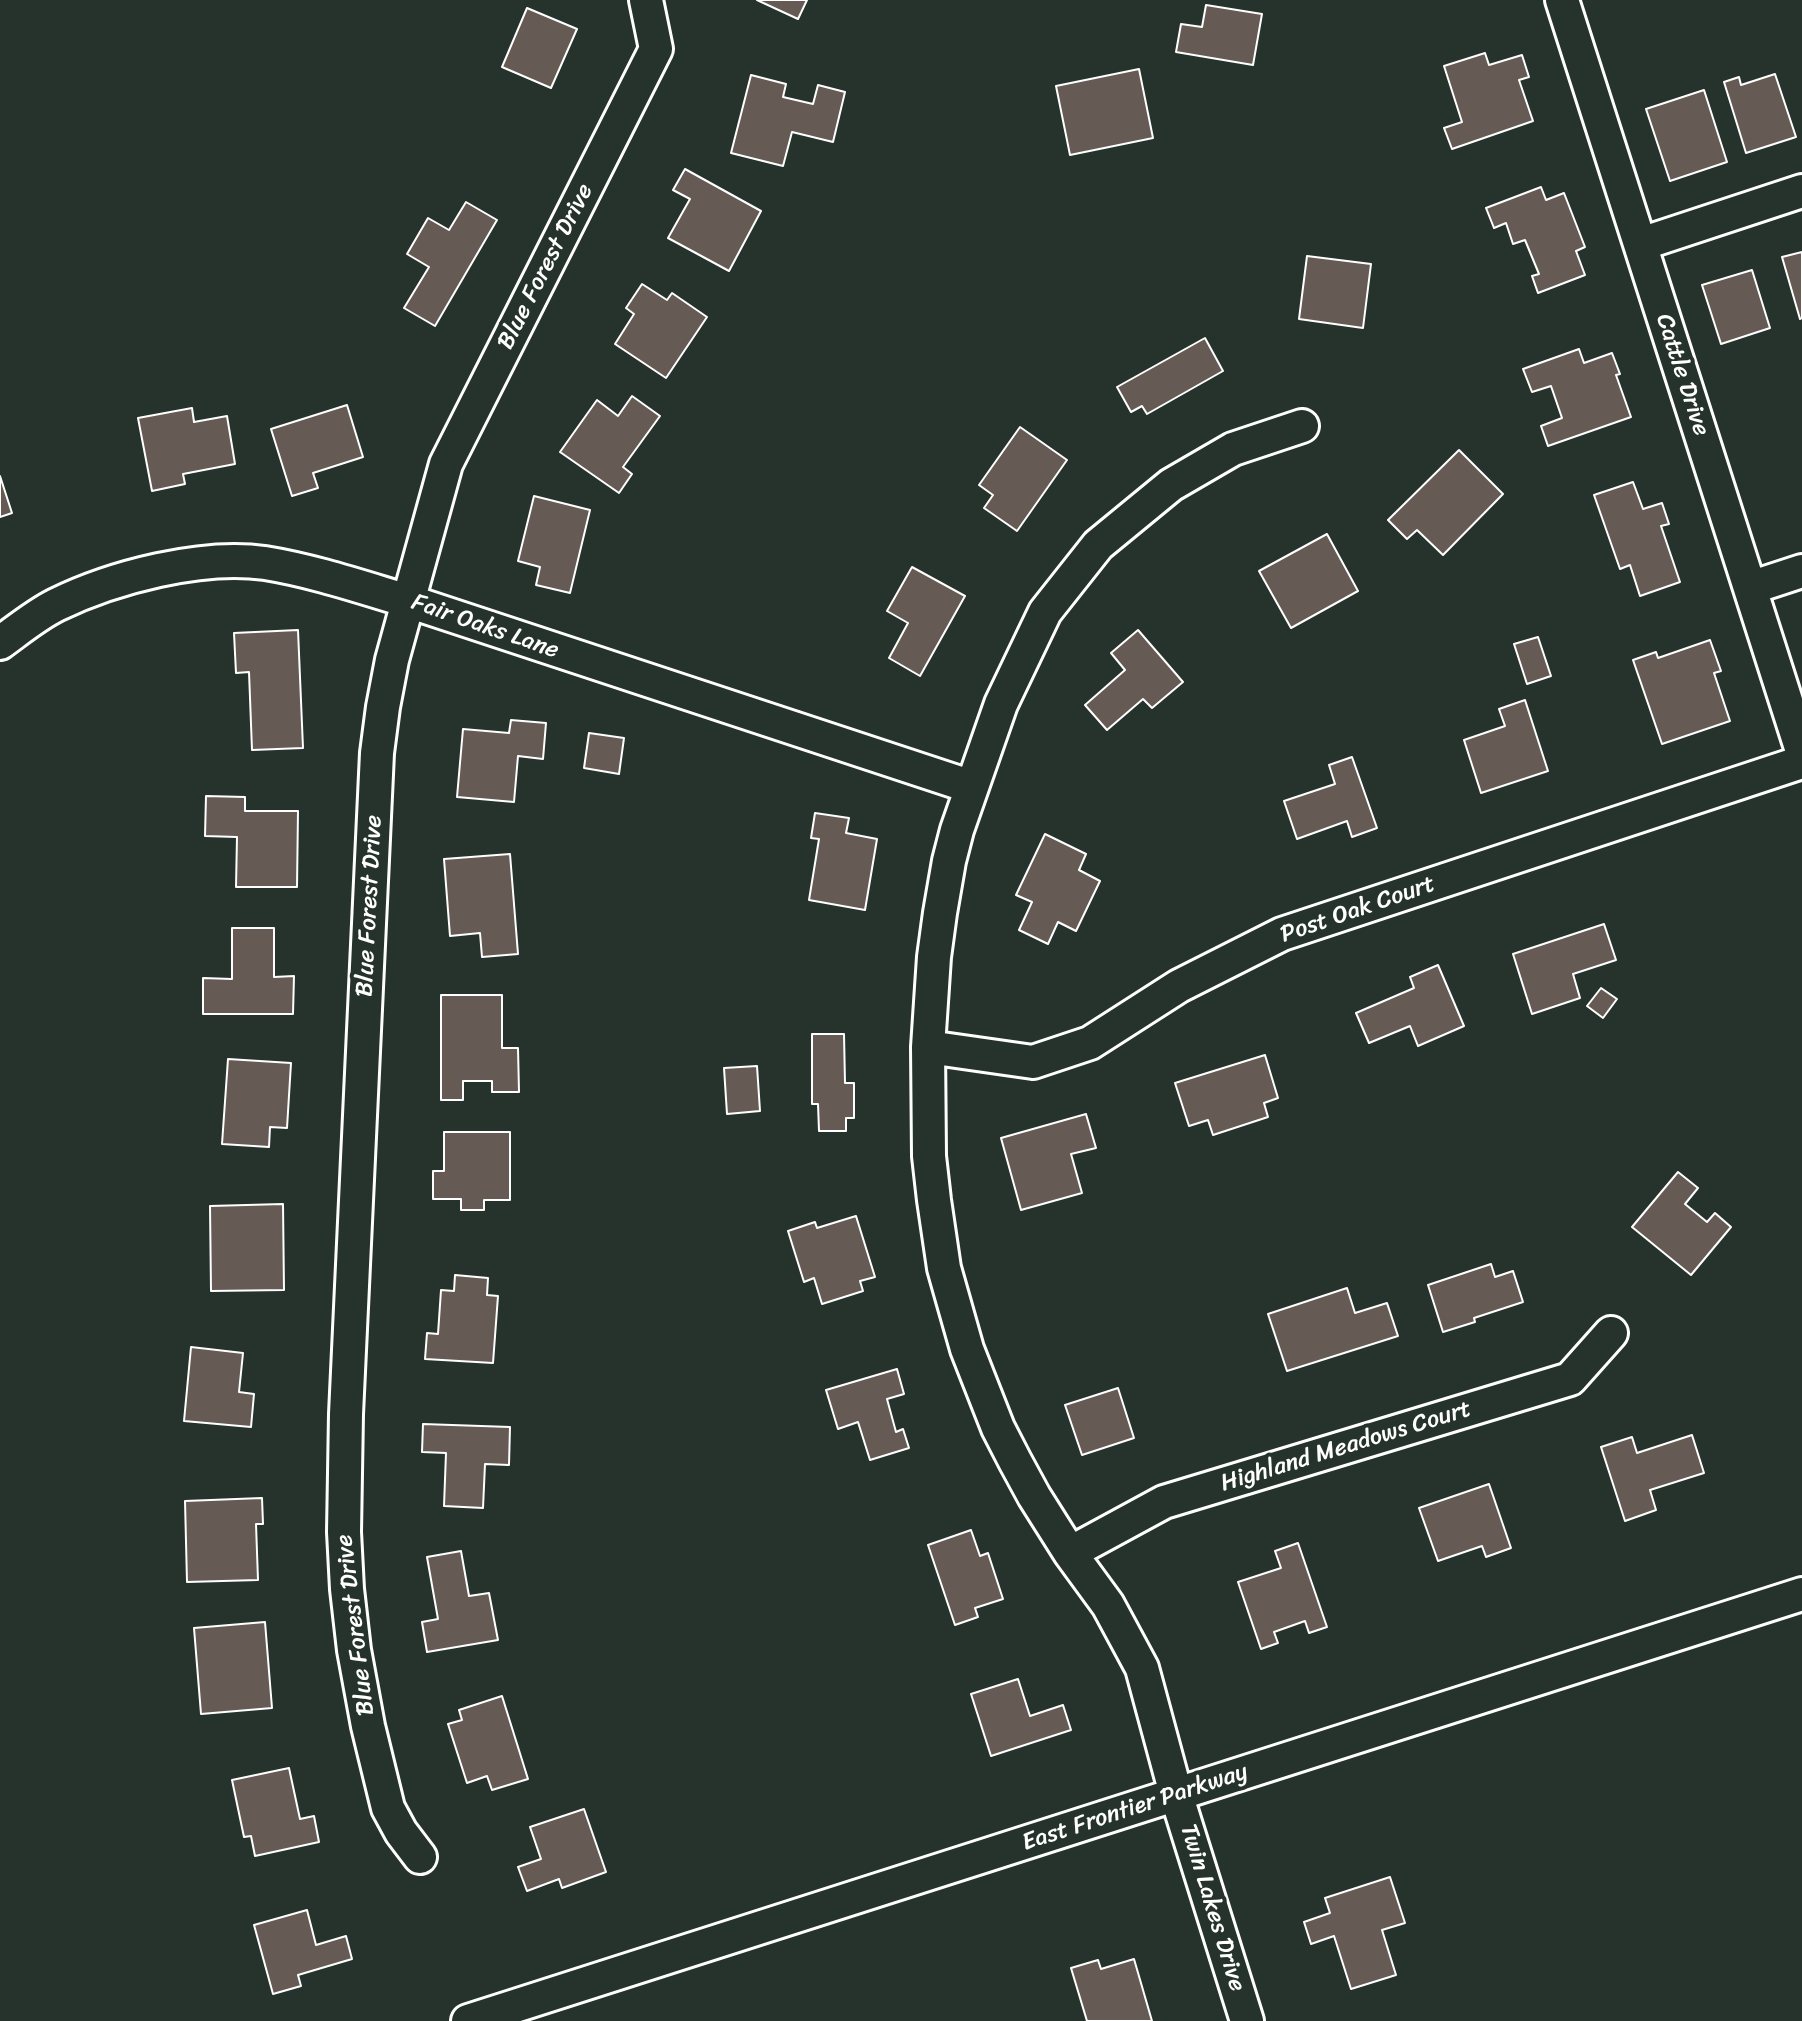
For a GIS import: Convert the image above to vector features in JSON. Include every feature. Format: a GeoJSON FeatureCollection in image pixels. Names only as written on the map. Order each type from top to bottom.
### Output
{"type":"FeatureCollection","features":[{"type":"Feature","properties":{"kind":"street","name":"Blue Forest Drive"},"geometry":{"type":"LineString","coordinates":[[420,1857],[388,1808],[368,1726],[354,1650],[344,1532],[346,1414],[377,753],[392,660],[446,464],[656,49],[646,0]]}},
{"type":"Feature","properties":{"kind":"street","name":"Cattle Drive"},"geometry":{"type":"LineString","coordinates":[[1562,0],[1802,751]]}},
{"type":"Feature","properties":{"kind":"street"},"geometry":{"type":"LineString","coordinates":[[1641,244],[1802,191]]}},
{"type":"Feature","properties":{"kind":"street","name":"Twin Lakes Drive"},"geometry":{"type":"LineString","coordinates":[[1247,2021],[1176,1794],[1142,1668],[1108,1605],[1034,1496],[998,1428],[967,1349],[953,1304],[939,1239],[929,1156],[928,1047],[934,957],[949,861],[1001,704],[1045,612],[1098,545],[1171,485],[1233,449],[1302,426]]}},
{"type":"Feature","properties":{"kind":"street","name":"Fair Oaks Lane"},"geometry":{"type":"LineString","coordinates":[[0,643],[53,607],[91,589],[141,575],[221,562],[263,563],[317,574],[408,601],[972,787]]}},
{"type":"Feature","properties":{"kind":"street"},"geometry":{"type":"LineString","coordinates":[[1750,588],[1802,571]]}},
{"type":"Feature","properties":{"kind":"street","name":"Post Oak Court"},"geometry":{"type":"LineString","coordinates":[[928,1047],[1033,1062],[1090,1043],[1179,986],[1282,934],[1802,762]]}},
{"type":"Feature","properties":{"kind":"street","name":"Highland Meadows Court"},"geometry":{"type":"LineString","coordinates":[[1070,1553],[1164,1502],[1570,1379],[1611,1333]]}},
{"type":"Feature","properties":{"kind":"street","name":"East Frontier Parkway"},"geometry":{"type":"LineString","coordinates":[[468,2021],[1802,1594]]}},
{"type":"Feature","properties":{"kind":"building"},"geometry":{"type":"Polygon","coordinates":[[[757,0],[807,0],[798,19],[757,0]]]}},
{"type":"Feature","properties":{"kind":"building"},"geometry":{"type":"Polygon","coordinates":[[[1206,5],[1262,14],[1253,65],[1176,52],[1181,24],[1202,27],[1206,5]]]}},
{"type":"Feature","properties":{"kind":"building"},"geometry":{"type":"Polygon","coordinates":[[[527,8],[577,29],[551,88],[502,67],[527,8]]]}},
{"type":"Feature","properties":{"kind":"building"},"geometry":{"type":"Polygon","coordinates":[[[1485,53],[1489,65],[1522,55],[1529,77],[1519,80],[1533,121],[1452,149],[1444,128],[1462,122],[1444,66],[1485,53]]]}},
{"type":"Feature","properties":{"kind":"building"},"geometry":{"type":"Polygon","coordinates":[[[1139,69],[1153,138],[1070,155],[1056,86],[1139,69]]]}},
{"type":"Feature","properties":{"kind":"building"},"geometry":{"type":"Polygon","coordinates":[[[1775,74],[1796,137],[1746,153],[1724,82],[1739,77],[1741,85],[1775,74]]]}},
{"type":"Feature","properties":{"kind":"building"},"geometry":{"type":"Polygon","coordinates":[[[751,75],[786,84],[783,97],[813,104],[818,85],[845,92],[833,142],[792,132],[783,166],[731,153],[751,75]]]}},
{"type":"Feature","properties":{"kind":"building"},"geometry":{"type":"Polygon","coordinates":[[[1704,90],[1727,162],[1670,181],[1646,109],[1704,90]]]}},
{"type":"Feature","properties":{"kind":"building"},"geometry":{"type":"Polygon","coordinates":[[[685,169],[761,211],[729,271],[668,238],[690,199],[673,190],[685,169]]]}},
{"type":"Feature","properties":{"kind":"building"},"geometry":{"type":"Polygon","coordinates":[[[1541,187],[1546,200],[1564,193],[1585,247],[1576,251],[1585,275],[1538,293],[1532,276],[1539,274],[1525,240],[1513,244],[1506,223],[1494,228],[1486,208],[1541,187]]]}},
{"type":"Feature","properties":{"kind":"building"},"geometry":{"type":"Polygon","coordinates":[[[466,202],[497,220],[435,326],[404,308],[429,267],[407,254],[428,218],[449,230],[466,202]]]}},
{"type":"Feature","properties":{"kind":"building"},"geometry":{"type":"Polygon","coordinates":[[[1802,252],[1802,318],[1800,319],[1782,257],[1802,252]]]}},
{"type":"Feature","properties":{"kind":"building"},"geometry":{"type":"Polygon","coordinates":[[[1307,256],[1371,264],[1363,328],[1299,319],[1307,256]]]}},
{"type":"Feature","properties":{"kind":"building"},"geometry":{"type":"Polygon","coordinates":[[[1752,270],[1770,328],[1721,344],[1702,285],[1752,270]]]}},
{"type":"Feature","properties":{"kind":"building"},"geometry":{"type":"Polygon","coordinates":[[[642,284],[667,300],[672,293],[707,317],[666,378],[615,344],[634,314],[626,308],[642,284]]]}},
{"type":"Feature","properties":{"kind":"building"},"geometry":{"type":"Polygon","coordinates":[[[1205,338],[1223,371],[1147,414],[1142,406],[1131,412],[1117,387],[1205,338]]]}},
{"type":"Feature","properties":{"kind":"building"},"geometry":{"type":"Polygon","coordinates":[[[1579,349],[1584,363],[1612,353],[1620,374],[1616,375],[1631,417],[1548,446],[1541,426],[1562,418],[1551,386],[1532,392],[1523,369],[1579,349]]]}},
{"type":"Feature","properties":{"kind":"building"},"geometry":{"type":"Polygon","coordinates":[[[632,396],[660,416],[623,467],[632,474],[619,493],[560,452],[597,400],[618,416],[632,396]]]}},
{"type":"Feature","properties":{"kind":"building"},"geometry":{"type":"Polygon","coordinates":[[[347,405],[363,457],[313,473],[318,488],[292,496],[271,429],[347,405]]]}},
{"type":"Feature","properties":{"kind":"building"},"geometry":{"type":"Polygon","coordinates":[[[192,408],[194,422],[227,416],[235,464],[183,474],[185,484],[152,491],[138,418],[192,408]]]}},
{"type":"Feature","properties":{"kind":"building"},"geometry":{"type":"Polygon","coordinates":[[[1020,427],[1067,460],[1017,531],[984,508],[993,495],[979,485],[1020,427]]]}},
{"type":"Feature","properties":{"kind":"building"},"geometry":{"type":"Polygon","coordinates":[[[1459,450],[1503,494],[1443,555],[1417,530],[1407,539],[1388,520],[1459,450]]]}},
{"type":"Feature","properties":{"kind":"building"},"geometry":{"type":"Polygon","coordinates":[[[0,476],[12,513],[0,517],[0,476]]]}},
{"type":"Feature","properties":{"kind":"building"},"geometry":{"type":"Polygon","coordinates":[[[1633,482],[1643,509],[1662,503],[1669,524],[1661,526],[1680,582],[1640,596],[1630,565],[1620,569],[1594,495],[1633,482]]]}},
{"type":"Feature","properties":{"kind":"building"},"geometry":{"type":"Polygon","coordinates":[[[534,496],[590,510],[570,593],[536,585],[540,567],[518,561],[534,496]]]}},
{"type":"Feature","properties":{"kind":"building"},"geometry":{"type":"Polygon","coordinates":[[[1327,534],[1358,591],[1291,628],[1259,571],[1327,534]]]}},
{"type":"Feature","properties":{"kind":"building"},"geometry":{"type":"Polygon","coordinates":[[[912,567],[965,596],[920,676],[889,658],[908,623],[887,611],[912,567]]]}},
{"type":"Feature","properties":{"kind":"building"},"geometry":{"type":"Polygon","coordinates":[[[298,630],[303,748],[252,750],[249,672],[236,673],[234,633],[298,630]]]}},
{"type":"Feature","properties":{"kind":"building"},"geometry":{"type":"Polygon","coordinates":[[[1138,630],[1183,682],[1152,708],[1143,699],[1107,730],[1085,705],[1125,670],[1111,653],[1138,630]]]}},
{"type":"Feature","properties":{"kind":"building"},"geometry":{"type":"Polygon","coordinates":[[[1538,637],[1551,676],[1527,684],[1514,644],[1538,637]]]}},
{"type":"Feature","properties":{"kind":"building"},"geometry":{"type":"Polygon","coordinates":[[[1710,640],[1721,671],[1714,673],[1730,721],[1662,744],[1633,660],[1656,652],[1658,658],[1710,640]]]}},
{"type":"Feature","properties":{"kind":"building"},"geometry":{"type":"Polygon","coordinates":[[[1525,700],[1548,771],[1481,793],[1464,740],[1505,726],[1499,709],[1525,700]]]}},
{"type":"Feature","properties":{"kind":"building"},"geometry":{"type":"Polygon","coordinates":[[[511,720],[546,723],[543,759],[518,756],[514,802],[457,797],[463,729],[509,733],[511,720]]]}},
{"type":"Feature","properties":{"kind":"building"},"geometry":{"type":"Polygon","coordinates":[[[589,733],[624,738],[619,774],[584,768],[589,733]]]}},
{"type":"Feature","properties":{"kind":"building"},"geometry":{"type":"Polygon","coordinates":[[[1352,757],[1377,828],[1352,837],[1347,821],[1297,839],[1284,801],[1335,784],[1329,765],[1352,757]]]}},
{"type":"Feature","properties":{"kind":"building"},"geometry":{"type":"Polygon","coordinates":[[[206,796],[245,797],[245,811],[298,811],[297,887],[236,887],[237,837],[205,836],[206,796]]]}},
{"type":"Feature","properties":{"kind":"building"},"geometry":{"type":"Polygon","coordinates":[[[815,813],[849,818],[846,833],[877,839],[865,910],[809,900],[819,839],[811,838],[815,813]]]}},
{"type":"Feature","properties":{"kind":"building"},"geometry":{"type":"Polygon","coordinates":[[[1045,834],[1086,854],[1079,870],[1100,881],[1076,931],[1058,922],[1048,944],[1019,930],[1032,902],[1016,895],[1045,834]]]}},
{"type":"Feature","properties":{"kind":"building"},"geometry":{"type":"Polygon","coordinates":[[[510,854],[518,954],[482,957],[480,933],[450,936],[444,859],[510,854]]]}},
{"type":"Feature","properties":{"kind":"building"},"geometry":{"type":"Polygon","coordinates":[[[1604,924],[1616,960],[1573,974],[1580,998],[1532,1014],[1513,954],[1604,924]]]}},
{"type":"Feature","properties":{"kind":"building"},"geometry":{"type":"Polygon","coordinates":[[[232,928],[274,928],[274,977],[294,976],[293,1014],[203,1014],[203,978],[232,979],[232,928]]]}},
{"type":"Feature","properties":{"kind":"building"},"geometry":{"type":"Polygon","coordinates":[[[1438,965],[1464,1026],[1418,1046],[1410,1026],[1369,1043],[1356,1013],[1414,988],[1410,977],[1438,965]]]}},
{"type":"Feature","properties":{"kind":"building"},"geometry":{"type":"Polygon","coordinates":[[[1601,988],[1617,999],[1603,1018],[1587,1006],[1601,988]]]}},
{"type":"Feature","properties":{"kind":"building"},"geometry":{"type":"Polygon","coordinates":[[[441,995],[502,995],[502,1048],[518,1048],[519,1092],[492,1092],[492,1081],[463,1081],[463,1100],[441,1100],[441,995]]]}},
{"type":"Feature","properties":{"kind":"building"},"geometry":{"type":"Polygon","coordinates":[[[812,1034],[844,1034],[845,1083],[854,1083],[854,1118],[846,1118],[846,1131],[819,1131],[818,1104],[812,1104],[812,1034]]]}},
{"type":"Feature","properties":{"kind":"building"},"geometry":{"type":"Polygon","coordinates":[[[1265,1055],[1278,1098],[1264,1103],[1268,1117],[1213,1135],[1208,1120],[1189,1126],[1175,1083],[1265,1055]]]}},
{"type":"Feature","properties":{"kind":"building"},"geometry":{"type":"Polygon","coordinates":[[[228,1059],[291,1063],[287,1128],[270,1127],[269,1147],[222,1144],[228,1059]]]}},
{"type":"Feature","properties":{"kind":"building"},"geometry":{"type":"Polygon","coordinates":[[[757,1066],[760,1111],[727,1114],[724,1068],[757,1066]]]}},
{"type":"Feature","properties":{"kind":"building"},"geometry":{"type":"Polygon","coordinates":[[[1086,1114],[1096,1148],[1071,1154],[1082,1193],[1021,1210],[1001,1138],[1086,1114]]]}},
{"type":"Feature","properties":{"kind":"building"},"geometry":{"type":"Polygon","coordinates":[[[444,1132],[510,1132],[510,1200],[484,1200],[484,1210],[461,1210],[461,1199],[433,1199],[433,1171],[444,1171],[444,1132]]]}},
{"type":"Feature","properties":{"kind":"building"},"geometry":{"type":"Polygon","coordinates":[[[1678,1172],[1698,1188],[1685,1204],[1707,1222],[1715,1213],[1731,1227],[1691,1275],[1632,1227],[1678,1172]]]}},
{"type":"Feature","properties":{"kind":"building"},"geometry":{"type":"Polygon","coordinates":[[[283,1204],[284,1290],[211,1291],[210,1206],[283,1204]]]}},
{"type":"Feature","properties":{"kind":"building"},"geometry":{"type":"Polygon","coordinates":[[[856,1216],[875,1277],[860,1281],[863,1291],[822,1304],[814,1278],[804,1282],[788,1231],[815,1222],[817,1228],[856,1216]]]}},
{"type":"Feature","properties":{"kind":"building"},"geometry":{"type":"Polygon","coordinates":[[[1491,1264],[1495,1277],[1513,1271],[1523,1302],[1443,1332],[1428,1285],[1491,1264]]]}},
{"type":"Feature","properties":{"kind":"building"},"geometry":{"type":"Polygon","coordinates":[[[455,1275],[488,1278],[487,1295],[498,1296],[493,1363],[425,1359],[427,1333],[438,1334],[441,1290],[454,1291],[455,1275]]]}},
{"type":"Feature","properties":{"kind":"building"},"geometry":{"type":"Polygon","coordinates":[[[1347,1288],[1355,1313],[1387,1303],[1398,1336],[1287,1371],[1268,1314],[1347,1288]]]}},
{"type":"Feature","properties":{"kind":"building"},"geometry":{"type":"Polygon","coordinates":[[[191,1347],[243,1353],[239,1392],[254,1394],[251,1427],[184,1421],[191,1347]]]}},
{"type":"Feature","properties":{"kind":"building"},"geometry":{"type":"Polygon","coordinates":[[[897,1369],[904,1394],[887,1399],[896,1432],[903,1429],[909,1448],[870,1460],[858,1422],[838,1429],[826,1390],[897,1369]]]}},
{"type":"Feature","properties":{"kind":"building"},"geometry":{"type":"Polygon","coordinates":[[[1118,1388],[1134,1438],[1082,1455],[1065,1405],[1118,1388]]]}},
{"type":"Feature","properties":{"kind":"building"},"geometry":{"type":"Polygon","coordinates":[[[423,1424],[510,1427],[509,1465],[485,1464],[483,1508],[444,1506],[446,1453],[422,1452],[423,1424]]]}},
{"type":"Feature","properties":{"kind":"building"},"geometry":{"type":"Polygon","coordinates":[[[1692,1435],[1704,1473],[1650,1490],[1656,1510],[1625,1521],[1601,1447],[1632,1437],[1637,1453],[1692,1435]]]}},
{"type":"Feature","properties":{"kind":"building"},"geometry":{"type":"Polygon","coordinates":[[[1489,1484],[1511,1548],[1486,1557],[1482,1546],[1438,1561],[1419,1508],[1489,1484]]]}},
{"type":"Feature","properties":{"kind":"building"},"geometry":{"type":"Polygon","coordinates":[[[262,1498],[263,1524],[256,1524],[258,1580],[187,1582],[185,1501],[262,1498]]]}},
{"type":"Feature","properties":{"kind":"building"},"geometry":{"type":"Polygon","coordinates":[[[971,1530],[980,1556],[988,1553],[1003,1599],[975,1608],[978,1617],[955,1625],[928,1545],[971,1530]]]}},
{"type":"Feature","properties":{"kind":"building"},"geometry":{"type":"Polygon","coordinates":[[[1298,1543],[1327,1627],[1309,1633],[1305,1621],[1274,1632],[1278,1643],[1261,1649],[1238,1582],[1281,1568],[1275,1551],[1298,1543]]]}},
{"type":"Feature","properties":{"kind":"building"},"geometry":{"type":"Polygon","coordinates":[[[461,1551],[469,1596],[489,1593],[498,1640],[427,1652],[422,1622],[438,1619],[427,1557],[461,1551]]]}},
{"type":"Feature","properties":{"kind":"building"},"geometry":{"type":"Polygon","coordinates":[[[265,1622],[272,1708],[201,1714],[194,1628],[265,1622]]]}},
{"type":"Feature","properties":{"kind":"building"},"geometry":{"type":"Polygon","coordinates":[[[1018,1679],[1030,1716],[1063,1705],[1071,1730],[991,1756],[971,1694],[1018,1679]]]}},
{"type":"Feature","properties":{"kind":"building"},"geometry":{"type":"Polygon","coordinates":[[[502,1696],[528,1779],[492,1790],[487,1776],[467,1783],[448,1724],[462,1720],[459,1710],[502,1696]]]}},
{"type":"Feature","properties":{"kind":"building"},"geometry":{"type":"Polygon","coordinates":[[[289,1768],[300,1819],[314,1816],[319,1842],[255,1856],[251,1836],[244,1837],[232,1780],[289,1768]]]}},
{"type":"Feature","properties":{"kind":"building"},"geometry":{"type":"Polygon","coordinates":[[[584,1809],[606,1872],[562,1888],[559,1879],[527,1891],[518,1867],[541,1859],[530,1827],[584,1809]]]}},
{"type":"Feature","properties":{"kind":"building"},"geometry":{"type":"Polygon","coordinates":[[[1390,1877],[1405,1923],[1382,1930],[1396,1975],[1351,1989],[1334,1936],[1311,1944],[1304,1922],[1330,1913],[1325,1898],[1390,1877]]]}},
{"type":"Feature","properties":{"kind":"building"},"geometry":{"type":"Polygon","coordinates":[[[307,1910],[316,1945],[346,1936],[352,1959],[298,1975],[301,1986],[273,1994],[254,1925],[307,1910]]]}},
{"type":"Feature","properties":{"kind":"building"},"geometry":{"type":"Polygon","coordinates":[[[1134,1959],[1152,2021],[1087,2021],[1071,1968],[1098,1960],[1101,1969],[1134,1959]]]}}]}
